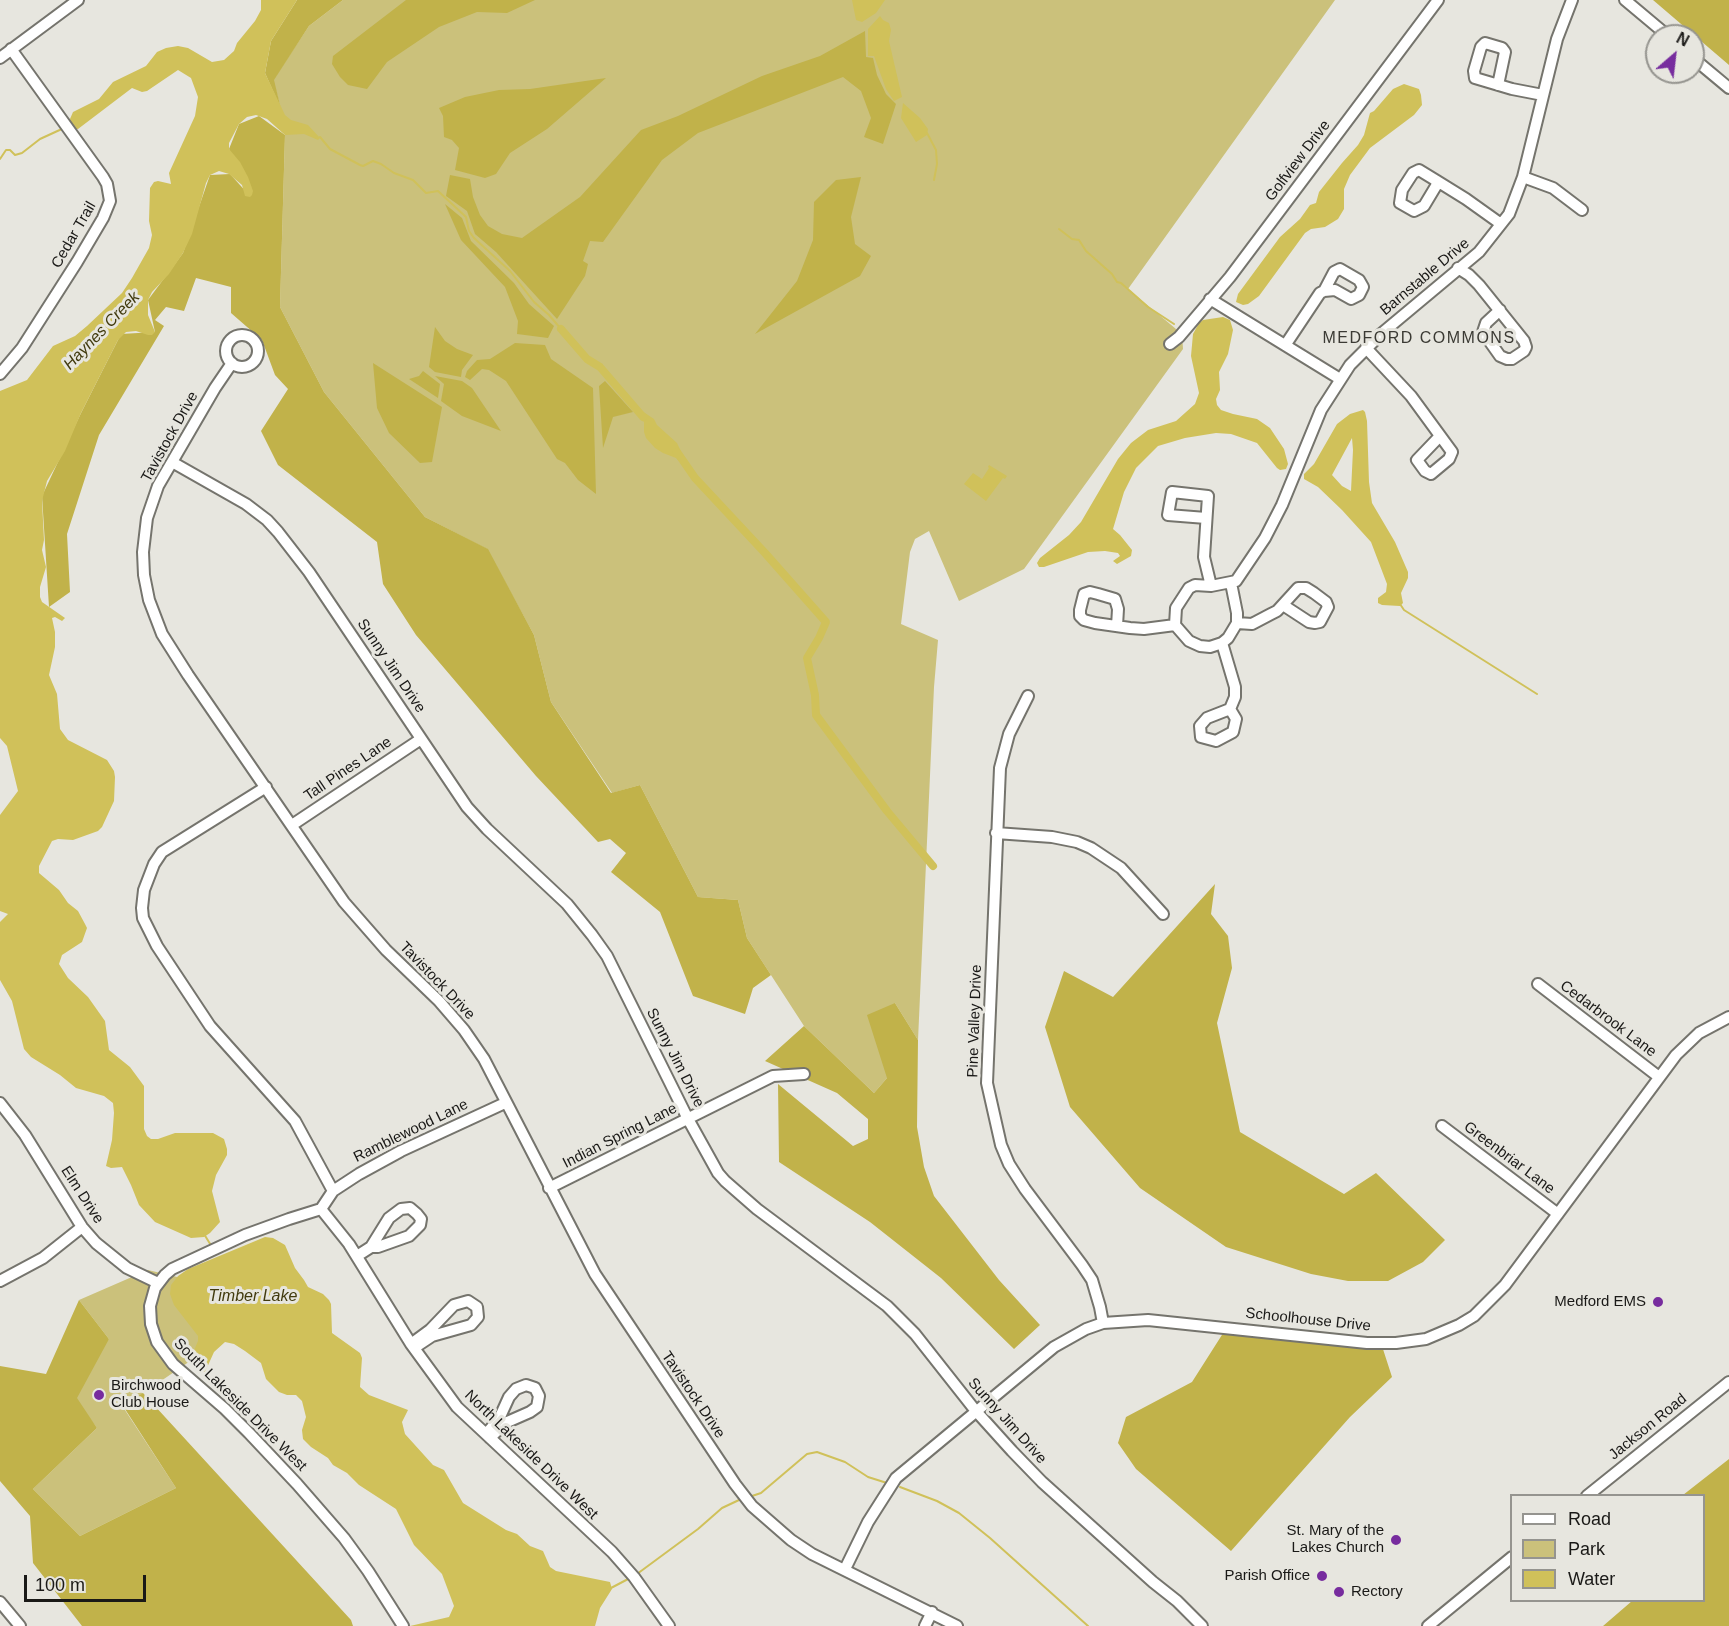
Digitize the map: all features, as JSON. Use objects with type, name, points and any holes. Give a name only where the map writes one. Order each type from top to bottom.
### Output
[{"type":"street","points":[[0,58],[78,0]]},
{"type":"street","name":"Golfview Drive","points":[[1174,340],[1230,277],[1438,0]]},
{"type":"street","name":"Barnstable Drive","points":[[1231,583],[1236,581],[1280,511],[1320,411],[1340,379],[1366,348],[1479,252],[1509,214],[1523,177],[1557,39],[1572,0]]},
{"type":"street","points":[[1625,0],[1654,24]]},
{"type":"street","name":"Cedar Trail","points":[[0,374],[22,348],[77,262],[103,218],[110,201],[108,184],[11,50]]},
{"type":"street","points":[[1705,68],[1729,88]]},
{"type":"street","points":[[1498,85],[1543,96]]},
{"type":"street","points":[[1437,181],[1424,206],[1414,212],[1400,203],[1402,190],[1413,173],[1419,170],[1437,181],[1501,224]]},
{"type":"street","points":[[1523,177],[1551,187],[1582,210]]},
{"type":"street","points":[[1458,268],[1469,274],[1500,310],[1524,340],[1526,347],[1524,351],[1512,359],[1500,356],[1483,332],[1486,323],[1500,310]]},
{"type":"street","points":[[1286,344],[1317,296],[1324,291]]},
{"type":"street","points":[[1210,299],[1340,379]]},
{"type":"street","points":[[1366,348],[1411,396],[1440,436]]},
{"type":"street","name":"Tavistock Drive","points":[[232,363],[158,486],[145,530],[143,563],[149,600],[168,645],[358,921],[439,1001],[464,1030],[484,1059],[598,1280],[735,1484],[761,1515],[790,1540],[812,1554],[957,1626]]},
{"type":"street","name":"Sunny Jim Drive","points":[[172,462],[246,504],[278,532],[309,572],[467,807],[487,829],[567,904],[600,946],[625,989],[688,1119],[718,1173],[725,1181],[757,1209],[887,1306],[915,1334],[975,1410],[1042,1482],[1177,1601],[1202,1626]]},
{"type":"street","points":[[1206,518],[1204,557],[1211,586]]},
{"type":"street","points":[[1231,583],[1237,623],[1228,638],[1210,647],[1200,646],[1190,641],[1175,626],[1176,608],[1189,588],[1195,585],[1211,586],[1231,583]]},
{"type":"street","points":[[1237,623],[1254,623],[1277,611],[1283,605]]},
{"type":"street","points":[[1117,626],[1144,629],[1175,626]]},
{"type":"street","points":[[1222,643],[1235,687],[1235,697],[1230,710]]},
{"type":"street","name":"Pine Valley Drive","points":[[1028,696],[1003,750],[1000,768],[987,1072],[991,1103],[1001,1145],[1009,1164],[1092,1280],[1103,1323]]},
{"type":"street","name":"Tall Pines Lane","points":[[292,825],[421,738]]},
{"type":"street","points":[[158,1283],[172,1269],[197,1256],[289,1219],[321,1209],[333,1191],[302,1131],[289,1113],[231,1052],[199,1009],[152,937],[143,918],[142,905],[146,882],[162,852],[266,788]]},
{"type":"street","points":[[996,833],[1052,837],[1091,848],[1120,868],[1163,914]]},
{"type":"street","name":"Cedarbrook Lane","points":[[1538,984],[1659,1077]]},
{"type":"street","name":"Schoolhouse Drive","points":[[844,1569],[868,1522],[896,1478],[975,1410],[1075,1333],[1103,1323],[1123,1320],[1162,1321],[1367,1343],[1396,1343],[1426,1339],[1474,1316],[1505,1285],[1659,1077],[1688,1042],[1714,1024],[1729,1017]]},
{"type":"street","name":"Indian Spring Lane","points":[[549,1188],[773,1076],[804,1074]]},
{"type":"street","name":"Elm Drive","points":[[0,1103],[38,1154],[82,1227],[96,1243],[127,1268],[158,1283]]},
{"type":"street","name":"Ramblewood Lane","points":[[333,1191],[401,1151],[505,1103]]},
{"type":"street","name":"Greenbriar Lane","points":[[1442,1126],[1558,1214]]},
{"type":"street","points":[[357,1256],[371,1247],[389,1218],[400,1209],[410,1208],[421,1219],[416,1232],[402,1239],[371,1247]]},
{"type":"street","name":"North Lakeside Drive West","points":[[321,1209],[357,1256],[413,1346],[457,1407],[612,1552],[634,1577],[669,1626]]},
{"type":"street","points":[[0,1281],[43,1258],[82,1227]]},
{"type":"street","name":"South Lakeside Drive West","points":[[158,1283],[150,1306],[151,1324],[157,1342],[167,1357],[225,1409],[297,1484],[362,1563],[403,1626]]},
{"type":"street","points":[[468,1301],[477,1307],[478,1317],[471,1325],[432,1336],[413,1346],[454,1305],[468,1301]]},
{"type":"street","name":"Jackson Road","points":[[1589,1494],[1729,1382]]},
{"type":"street","points":[[526,1385],[535,1388],[539,1396],[537,1407],[505,1423],[488,1436],[516,1389],[526,1385]]},
{"type":"street","points":[[1428,1626],[1510,1559]]},
{"type":"street","points":[[0,1602],[20,1626]]},
{"type":"street","points":[[925,1626],[932,1612]]},
{"type":"green space","points":[[343,0],[1335,0],[1128,289],[1182,334],[1183,349],[1024,569],[959,601],[929,531],[915,539],[910,552],[901,624],[938,640],[918,1040],[895,1003],[887,1078],[874,1093],[804,1026],[747,938],[738,900],[698,897],[640,785],[612,793],[551,702],[534,635],[487,549],[425,517],[324,392],[280,307],[285,135],[273,80],[309,26]]},
{"type":"green space","points":[[148,1270],[198,1282],[234,1331],[123,1407],[176,1488],[80,1536],[33,1489],[97,1428],[56,1374],[109,1339],[79,1300]]},
{"type":"shaded area","points":[[297,0],[343,0],[309,26],[274,80],[281,109],[265,73],[271,41]]},
{"type":"shaded area","points":[[406,0],[535,0],[507,13],[477,12],[439,27],[387,62],[367,89],[348,85],[332,64],[333,56]]},
{"type":"shaded area","points":[[1653,0],[1729,0],[1729,65],[1705,44],[1705,24],[1681,24]]},
{"type":"shaded area","points":[[865,31],[866,57],[873,58],[877,75],[886,94],[896,104],[883,144],[864,137],[871,118],[861,91],[843,77],[698,133],[662,160],[603,242],[590,241],[583,261],[588,264],[585,276],[557,319],[496,252],[475,234],[467,211],[446,196],[450,175],[470,179],[473,197],[480,215],[488,226],[502,234],[522,238],[580,197],[641,130],[678,116],[762,76],[820,56]]},
{"type":"shaded area","points":[[606,78],[547,129],[510,153],[496,174],[485,178],[455,170],[459,148],[452,140],[444,137],[443,116],[439,108],[465,97],[499,90],[530,89]]},
{"type":"shaded area","points":[[259,116],[285,135],[280,307],[324,392],[425,517],[488,549],[534,635],[551,702],[611,793],[640,785],[698,897],[738,900],[747,938],[771,975],[753,988],[745,1014],[693,996],[660,912],[611,872],[626,853],[610,839],[598,842],[536,776],[416,635],[383,584],[377,542],[278,465],[261,431],[288,389],[275,375],[262,340],[231,313],[231,287],[196,278],[184,311],[166,307],[155,320],[164,326],[99,435],[67,534],[70,592],[49,607],[42,496],[121,334],[155,332],[148,300],[183,253],[210,175],[230,174],[249,195],[229,149],[239,124]]},
{"type":"shaded area","points":[[861,177],[851,217],[855,244],[871,256],[860,276],[755,334],[797,281],[813,240],[814,202],[836,180]]},
{"type":"shaded area","points":[[445,204],[462,218],[471,241],[514,283],[529,304],[554,326],[548,338],[517,334],[518,321],[505,287],[461,240]]},
{"type":"shaded area","points":[[435,327],[445,341],[473,355],[462,370],[461,377],[435,372],[429,367]]},
{"type":"shaded area","points":[[515,343],[545,345],[551,359],[593,388],[596,494],[578,480],[565,463],[557,459],[506,381],[489,370],[482,369],[470,380],[465,377],[467,371],[477,360],[490,359]]},
{"type":"shaded area","points":[[373,363],[442,407],[432,462],[420,463],[389,433],[377,408]]},
{"type":"shaded area","points":[[423,371],[440,384],[438,398],[409,379],[419,376]]},
{"type":"shaded area","points":[[435,376],[462,381],[472,388],[501,431],[462,416],[441,401],[444,384]]},
{"type":"shaded area","points":[[605,381],[633,412],[613,417],[603,448],[599,386]]},
{"type":"shaded area","points":[[1215,884],[1211,914],[1228,936],[1232,968],[1217,1023],[1240,1132],[1344,1194],[1376,1173],[1445,1240],[1423,1262],[1388,1281],[1348,1281],[1311,1274],[1226,1247],[1140,1188],[1070,1107],[1045,1027],[1064,971],[1113,997]]},
{"type":"shaded area","points":[[895,1003],[918,1040],[917,1127],[924,1167],[934,1196],[999,1280],[1040,1325],[1014,1349],[941,1278],[870,1222],[779,1162],[778,1084],[853,1146],[868,1139],[868,1119],[837,1093],[765,1061],[804,1026],[874,1093],[887,1078],[867,1015]]},
{"type":"shaded area","points":[[79,1300],[109,1339],[77,1398],[97,1428],[33,1489],[80,1536],[176,1488],[123,1406],[143,1393],[351,1620],[353,1626],[82,1626],[33,1563],[30,1516],[0,1481],[0,1366],[46,1374]]},
{"type":"shaded area","points":[[1227,1327],[1381,1343],[1392,1377],[1350,1417],[1231,1551],[1136,1469],[1118,1443],[1126,1417],[1192,1382]]},
{"type":"shaded area","points":[[1729,1459],[1729,1626],[1603,1626],[1631,1602],[1705,1602],[1705,1494],[1684,1494]]},
{"type":"water","name":"Haynes Creek","points":[[261,0],[297,0],[271,41],[265,73],[285,115],[291,120],[308,125],[320,138],[318,140],[304,134],[285,135],[267,119],[256,115],[247,117],[239,124],[229,143],[229,149],[240,162],[248,177],[253,191],[252,195],[245,196],[242,185],[229,174],[219,171],[210,175],[192,234],[183,253],[148,300],[148,315],[155,332],[148,335],[136,331],[126,332],[118,340],[81,413],[65,451],[47,481],[42,501],[44,540],[42,550],[46,567],[40,587],[40,597],[42,602],[65,618],[62,621],[55,617],[52,618],[55,647],[49,675],[57,694],[60,729],[68,740],[107,760],[115,777],[114,801],[102,827],[98,831],[73,840],[52,841],[39,866],[39,873],[78,911],[87,928],[82,942],[62,955],[59,964],[68,978],[88,997],[105,1021],[109,1050],[130,1067],[144,1086],[144,1129],[147,1136],[151,1139],[158,1139],[175,1133],[213,1133],[224,1139],[227,1155],[216,1175],[212,1191],[220,1222],[204,1237],[191,1238],[155,1222],[139,1205],[122,1167],[106,1166],[112,1140],[113,1103],[104,1096],[76,1088],[31,1057],[24,1049],[12,1001],[0,980],[0,922],[8,914],[0,911],[0,815],[18,791],[7,746],[0,738],[0,391],[27,380],[53,346],[75,336],[122,293],[149,248],[152,235],[149,221],[150,188],[154,182],[158,181],[171,184],[169,173],[195,116],[198,97],[191,78],[178,70],[147,91],[142,92],[132,88],[78,129],[71,125],[70,119],[73,112],[99,99],[113,82],[146,66],[157,52],[166,48],[178,46],[188,48],[212,62],[224,60],[234,51],[237,43],[255,21],[261,10]]},
{"type":"water","points":[[852,0],[885,0],[876,13],[862,22],[856,20]]},
{"type":"water","points":[[880,16],[889,23],[891,30],[889,41],[902,97],[894,101],[886,89],[874,56],[868,56],[868,29]]},
{"type":"water","points":[[1404,84],[1419,89],[1422,105],[1414,115],[1370,148],[1350,175],[1344,189],[1344,209],[1338,219],[1325,227],[1311,229],[1305,233],[1259,296],[1248,304],[1243,305],[1236,302],[1238,294],[1280,237],[1300,219],[1310,205],[1316,203],[1319,192],[1358,145],[1364,135],[1370,113],[1393,89]]},
{"type":"water","points":[[903,103],[920,118],[928,129],[927,135],[916,142],[901,118]]},
{"type":"water","points":[[1223,317],[1230,320],[1233,330],[1228,354],[1219,372],[1220,390],[1216,399],[1217,405],[1221,410],[1257,419],[1270,428],[1284,449],[1288,464],[1286,469],[1277,468],[1257,443],[1231,434],[1216,433],[1185,438],[1158,446],[1136,468],[1124,492],[1113,529],[1132,550],[1131,556],[1117,564],[1113,561],[1120,556],[1118,553],[1088,552],[1039,567],[1037,563],[1040,558],[1069,535],[1081,522],[1118,459],[1131,443],[1148,430],[1176,421],[1195,404],[1199,393],[1191,356],[1193,334],[1203,320]]},
{"type":"water","points":[[639,409],[654,419],[657,425],[677,443],[685,460],[681,463],[676,458],[655,448],[646,438],[644,422],[635,413]]},
{"type":"water","points":[[1363,410],[1365,412],[1372,503],[1395,542],[1408,572],[1408,578],[1401,593],[1403,603],[1400,606],[1378,603],[1378,598],[1386,592],[1387,584],[1371,542],[1318,487],[1304,479],[1304,474],[1314,464],[1337,424],[1350,414]],"holes":[[[1352,438],[1351,491],[1342,486],[1332,475]]]},
{"type":"water","points":[[989,465],[1007,476],[986,501],[964,484],[973,473],[982,479]]},
{"type":"water","name":"Timber Lake","points":[[265,1237],[273,1238],[285,1245],[295,1268],[308,1287],[323,1294],[329,1300],[332,1333],[360,1353],[362,1358],[360,1387],[369,1395],[408,1410],[402,1422],[405,1434],[433,1465],[444,1470],[463,1503],[506,1530],[517,1534],[530,1546],[543,1551],[550,1567],[556,1571],[610,1582],[612,1589],[600,1608],[595,1626],[410,1626],[449,1617],[454,1606],[442,1574],[414,1545],[396,1509],[359,1485],[303,1439],[302,1430],[306,1417],[302,1401],[296,1395],[279,1392],[266,1379],[261,1363],[245,1351],[234,1344],[225,1342],[214,1352],[205,1372],[200,1372],[194,1367],[192,1355],[198,1336],[174,1305],[170,1294],[171,1285],[188,1269]]},
{"type":"waterway","points":[[0,159],[6,150],[10,150],[15,155],[22,153],[40,139],[64,128]]},
{"type":"waterway","points":[[927,133],[936,150],[937,164],[934,180]]},
{"type":"waterway","points":[[320,137],[330,149],[360,165],[363,166],[373,161],[394,173],[413,180],[426,193],[438,191],[466,217],[469,231],[474,238],[510,271],[534,302],[561,329]]},
{"type":"waterway","points":[[1059,229],[1072,239],[1079,240],[1086,251],[1112,274],[1117,282],[1174,324]]},
{"type":"waterway","points":[[561,329],[587,359],[600,367],[643,417]]},
{"type":"waterway","points":[[677,452],[695,478],[826,622],[807,658],[815,695],[816,715],[887,811],[933,866]]},
{"type":"waterway","points":[[1400,604],[1404,610],[1537,694]]},
{"type":"waterway","points":[[204,1234],[212,1247]]},
{"type":"waterway","points":[[752,1496],[761,1493],[807,1454],[817,1452],[845,1462],[868,1477],[887,1483]]},
{"type":"waterway","points":[[900,1487],[937,1501],[959,1513],[1088,1626]]},
{"type":"waterway","points":[[637,1574],[698,1529],[722,1508],[739,1500]]},
{"type":"waterway","points":[[611,1588],[630,1578]]},
{"type":"place","name":"Medford EMS","points":[[1658,1302]]},
{"type":"place","name":"Birchwood Club House","points":[[99,1395]]},
{"type":"place","name":"St. Mary of the Lakes Church","points":[[1396,1540]]},
{"type":"place","name":"Parish Office","points":[[1322,1576]]},
{"type":"place","name":"Rectory","points":[[1339,1592]]},
{"type":"district","name":"MEDFORD COMMONS","points":[[1419,339]]}]
